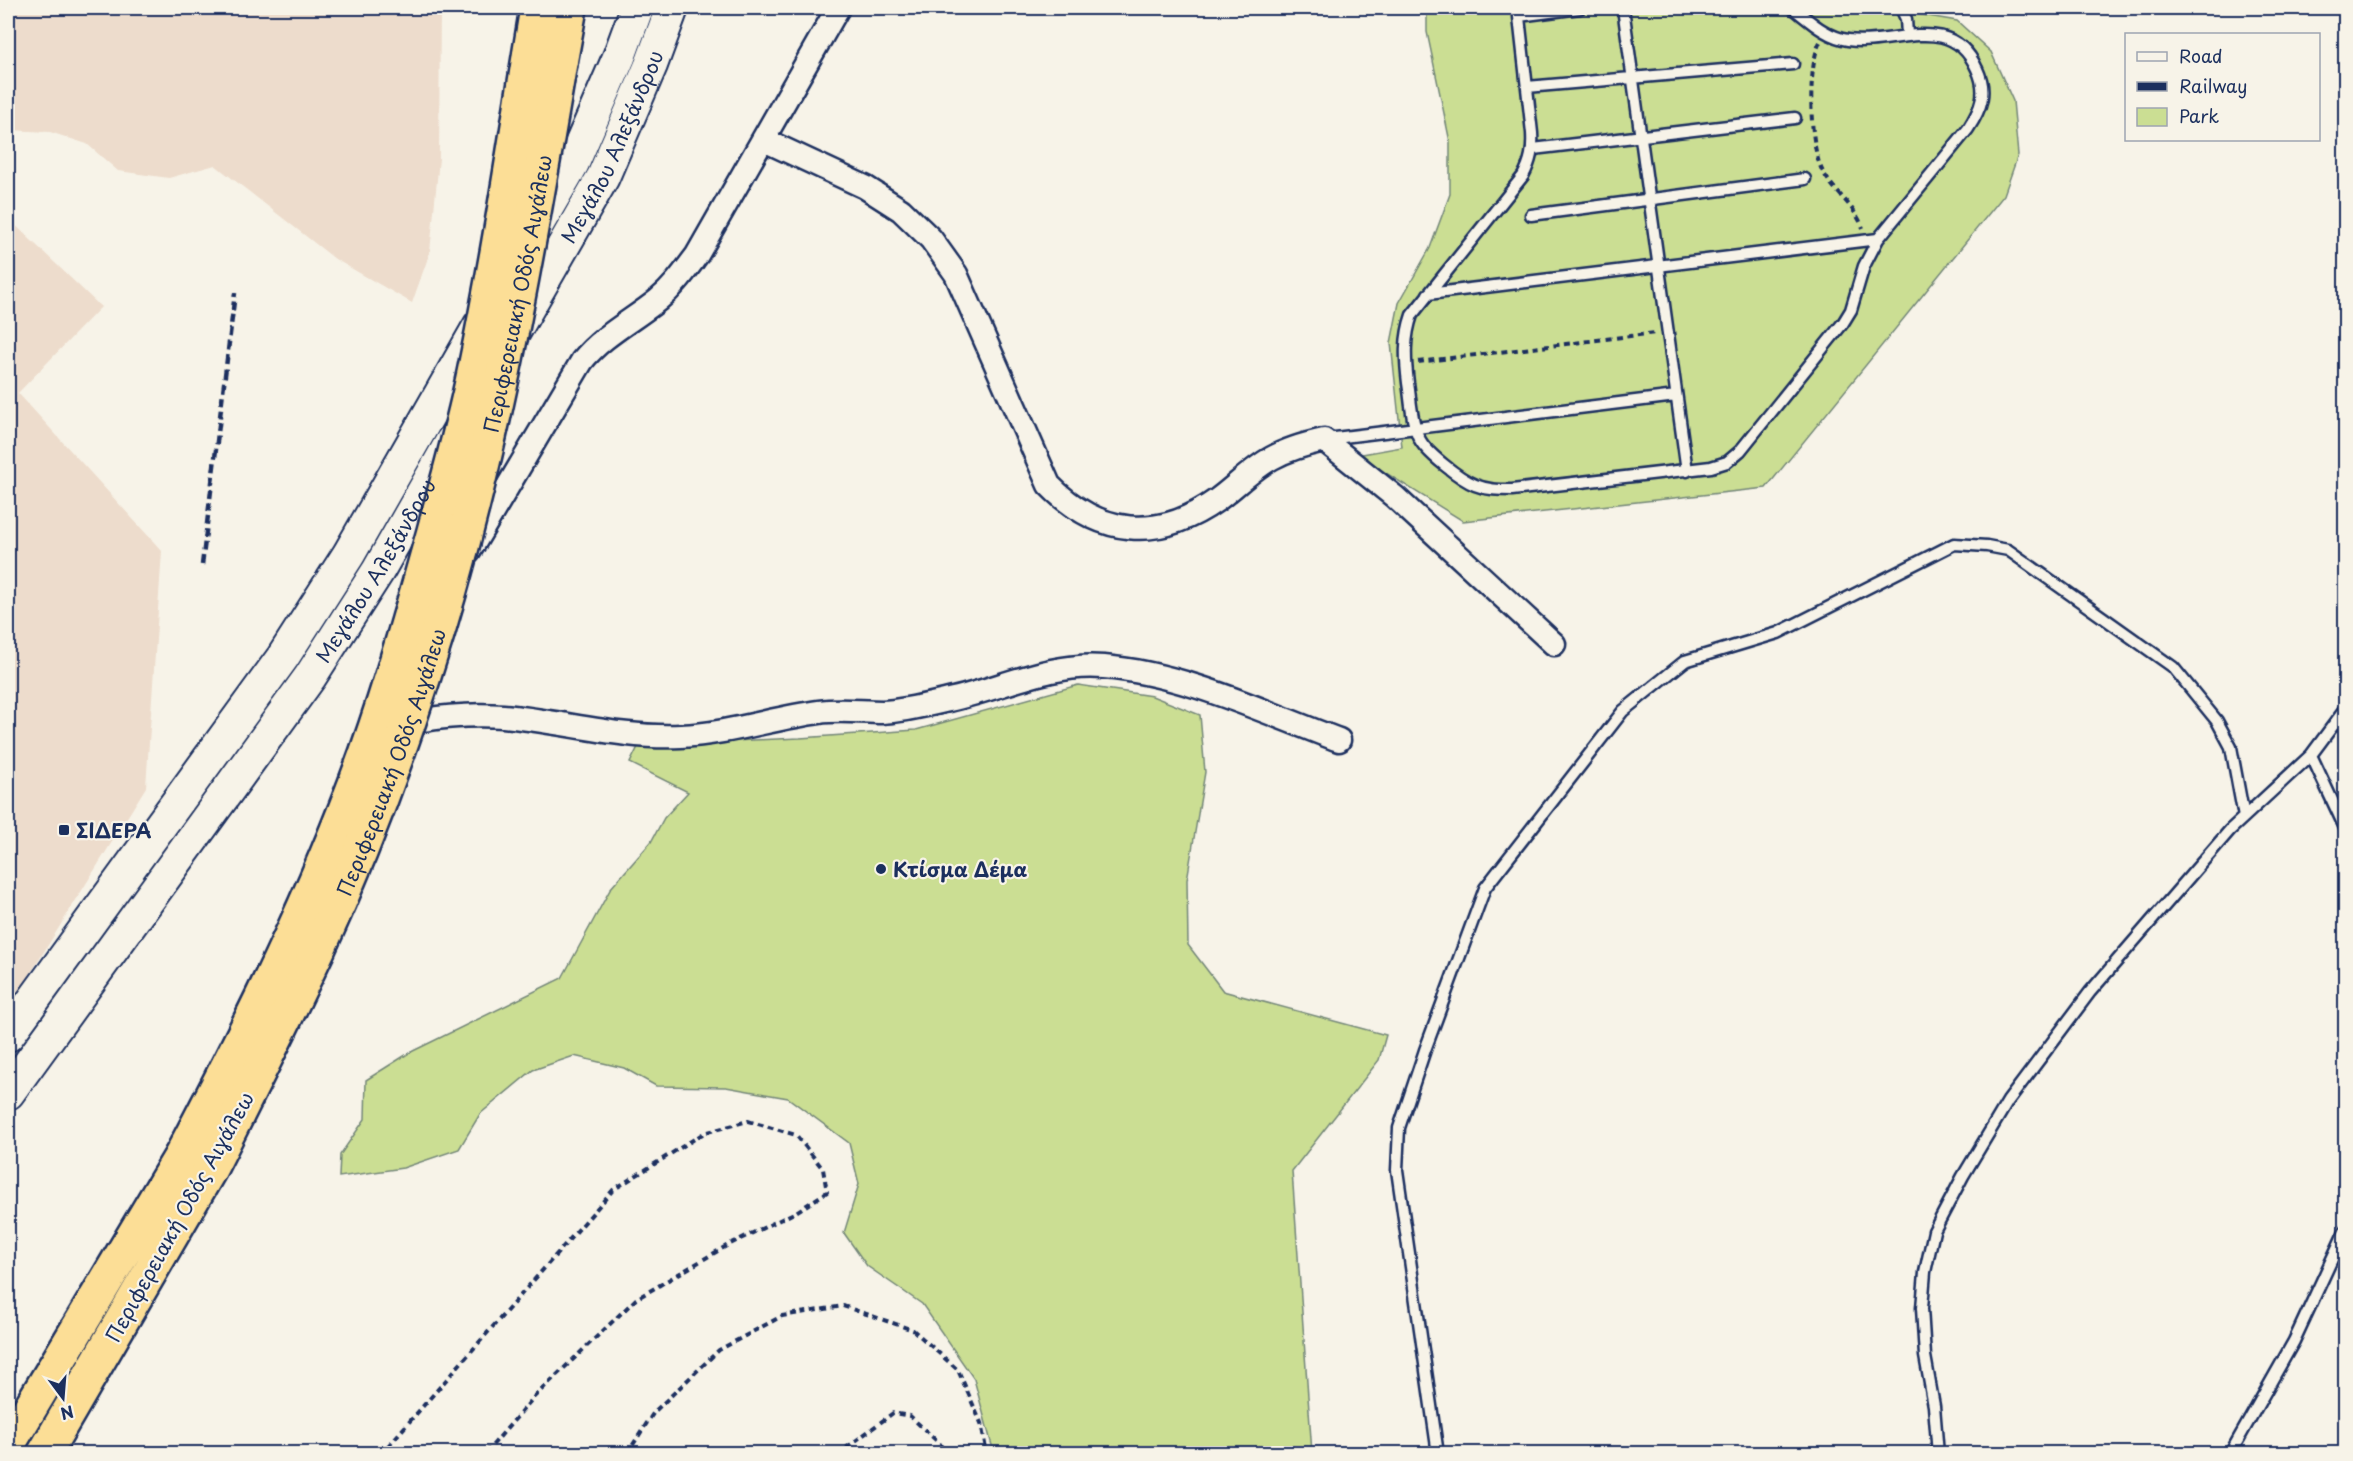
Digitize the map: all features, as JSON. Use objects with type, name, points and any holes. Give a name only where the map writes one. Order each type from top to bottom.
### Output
[{"type":"highway","name":"Περιφερειακή Οδός Αιγάλεω","points":[[44,1454],[209,1171],[319,948],[362,846],[424,676],[479,482],[503,381],[544,60],[537,8]]},
{"type":"highway","name":"Περιφερειακή Οδός Αιγάλεω","points":[[8,1445],[181,1156],[249,1026],[292,936],[362,765],[394,669],[430,544],[473,376],[544,60],[570,8]]},
{"type":"main road","name":"Μεγάλου Αλεξάνδρου","points":[[8,1035],[282,657],[349,554],[573,163],[619,57],[637,8]]},
{"type":"main road","name":"Μεγάλου Αλεξάνδρου","points":[[8,1093],[310,677],[378,571],[603,177],[651,65],[672,8]]},
{"type":"street","points":[[838,8],[697,255],[677,282],[660,298],[612,331],[582,361],[362,730],[460,714],[504,716],[643,735],[680,736],[764,724],[819,712],[885,712],[953,699],[1058,669],[1101,666],[1146,672],[1185,682],[1339,740]]},
{"type":"street","points":[[764,140],[865,187],[901,210],[931,239],[956,274],[1049,485],[1065,501],[1089,517],[1122,528],[1148,529],[1170,524],[1216,501],[1270,459],[1293,448],[1324,440],[1395,497],[1554,644]]},
{"type":"lane","points":[[1580,8],[1518,12],[1533,149],[1530,162],[1523,176],[1412,315],[1407,330],[1406,364],[1415,428],[1420,441],[1430,452],[1474,484],[1492,489],[1512,490],[1687,471],[1727,462],[1740,451],[1843,323],[1851,309],[1864,266],[1878,238],[1968,129],[1983,100],[1982,85],[1971,57],[1960,45],[1945,37],[1927,34],[1850,41],[1828,34],[1793,8]]},
{"type":"lane","points":[[1623,8],[1687,471]]},
{"type":"lane","points":[[1901,8],[1907,35]]},
{"type":"lane","points":[[1527,87],[1793,64]]},
{"type":"lane","points":[[1533,149],[1795,118]]},
{"type":"lane","points":[[1531,215],[1805,179]]},
{"type":"lane","points":[[1428,294],[1878,238]]},
{"type":"lane","points":[[1324,440],[1676,396]]},
{"type":"lane","points":[[1438,1454],[1396,1170],[1399,1128],[1425,1050],[1485,888],[1623,711],[1685,661],[1778,633],[1954,544],[2008,550],[2174,667],[2217,721],[2231,747],[2244,817]]},
{"type":"lane","points":[[1938,1454],[1934,1406],[1925,1356],[1922,1308],[1925,1272],[1934,1231],[2008,1101],[2091,992],[2244,817],[2311,755],[2346,708]]},
{"type":"lane","points":[[2311,755],[2346,830]]},
{"type":"lane","points":[[2230,1454],[2294,1341],[2346,1229]]},
{"type":"path","points":[[1828,34],[1820,41],[1812,62],[1812,116],[1816,152],[1825,176],[1858,213],[1866,240]]},
{"type":"path","points":[[1406,364],[1666,332]]},
{"type":"path","points":[[381,1454],[613,1190],[704,1133],[748,1121],[796,1135],[823,1169],[827,1192],[796,1212],[728,1245],[636,1299],[534,1397],[485,1454]]},
{"type":"path","points":[[627,1454],[654,1412],[720,1350],[782,1316],[843,1306],[913,1330],[958,1370],[981,1424],[987,1454]]},
{"type":"path","points":[[838,1454],[893,1413],[910,1416],[940,1444],[945,1454]]},
{"type":"shaded area","points":[[8,8],[440,8],[439,159],[430,252],[412,303],[335,259],[215,165],[169,178],[118,171],[87,144],[50,132],[8,130]]},
{"type":"shaded area","points":[[8,218],[101,307],[18,393],[162,551],[146,787],[8,1007]]},
{"type":"green space","points":[[1427,8],[1913,8],[1917,14],[1957,21],[1991,52],[2013,101],[2018,155],[2004,195],[1766,488],[1463,521],[1357,455],[1402,447],[1391,343],[1399,303],[1430,248],[1450,194],[1450,142],[1427,32]]},
{"type":"green space","points":[[1078,685],[1152,696],[1200,715],[1205,772],[1187,880],[1188,945],[1223,991],[1386,1035],[1379,1060],[1292,1171],[1312,1453],[994,1453],[974,1379],[922,1304],[867,1266],[844,1233],[859,1184],[849,1143],[788,1098],[726,1087],[656,1086],[624,1068],[574,1056],[533,1070],[480,1114],[459,1149],[403,1168],[339,1177],[340,1155],[365,1119],[366,1080],[409,1053],[562,978],[611,888],[651,842],[664,818],[688,792],[630,763],[639,745],[916,730]]},
{"type":"railway","points":[[202,565],[235,293]]},
{"type":"place","name":"ΣΙΔΕΡΑ","points":[[64,830]]},
{"type":"place","name":"Κτίσμα Δέμα","points":[[881,869]]}]
